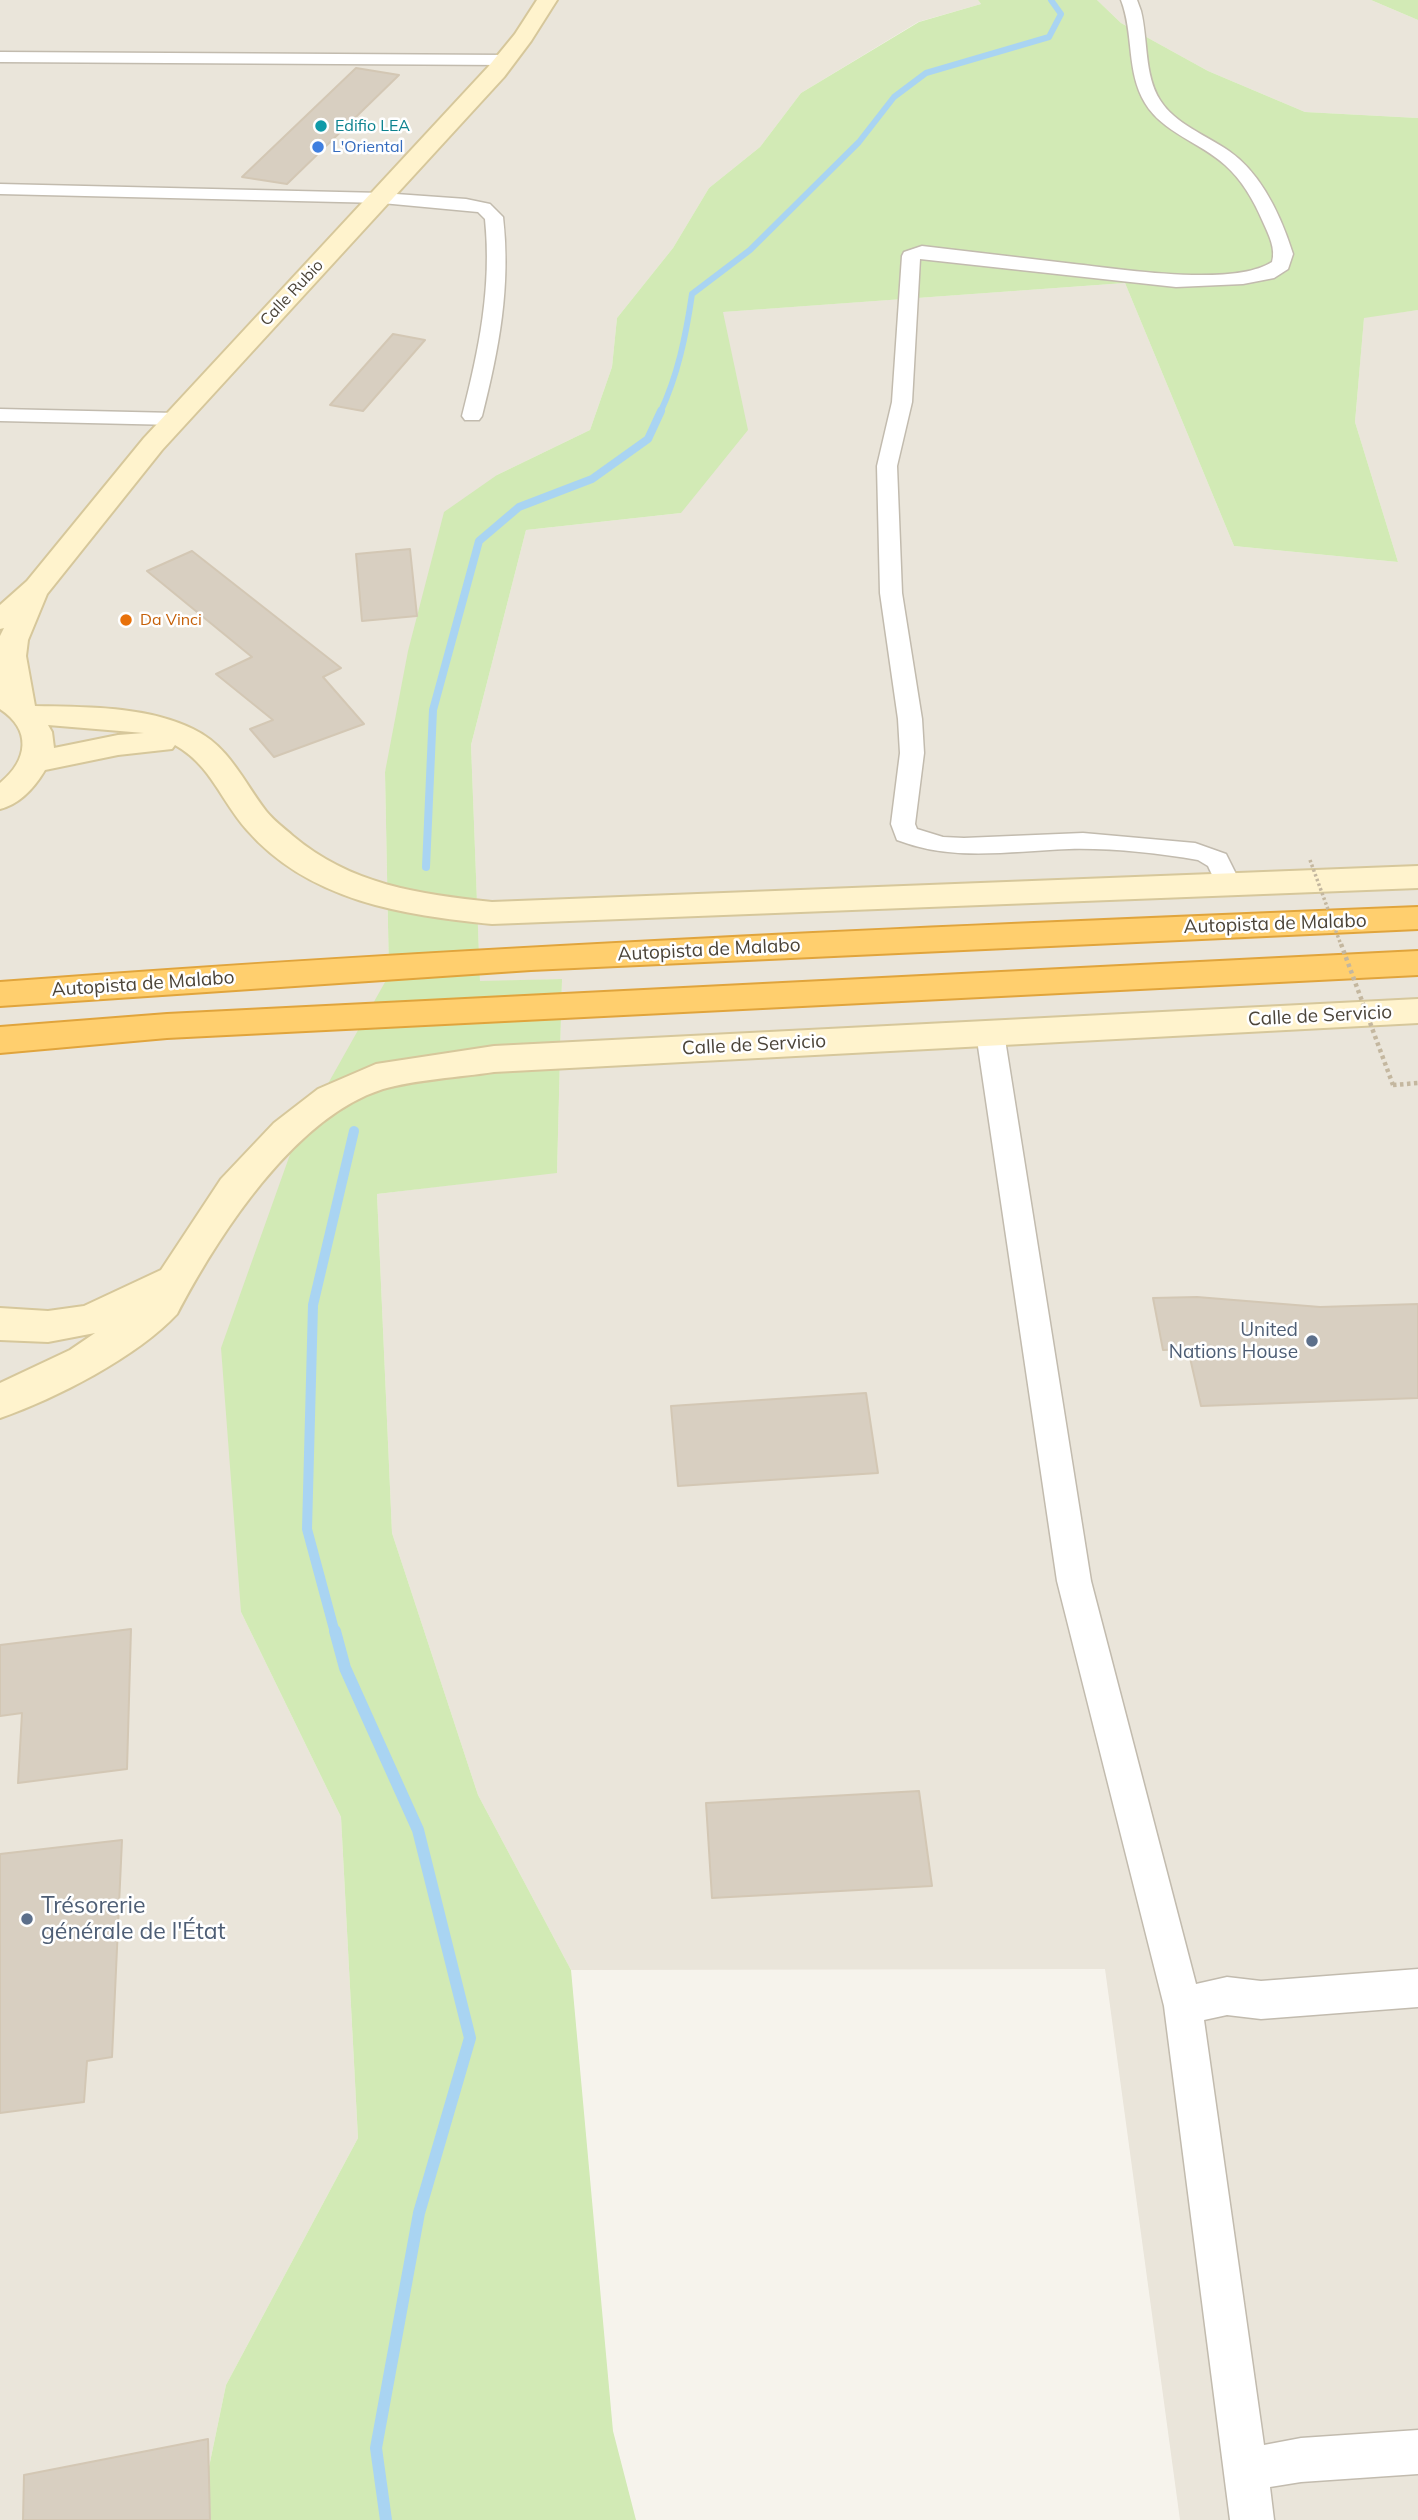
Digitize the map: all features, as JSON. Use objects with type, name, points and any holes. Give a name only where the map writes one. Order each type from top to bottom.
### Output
[{"type":"highway","name":"Autopista de Malabo","points":[[0,995],[188,979],[870,940],[1418,918]]},
{"type":"highway","points":[[0,1040],[167,1026],[1418,963]]},
{"type":"street","name":"Calle Rubio","points":[[0,620],[37,587],[176,419],[506,60],[547,0]]},
{"type":"street","points":[[1129,0],[1137,15],[1137,35],[1148,95],[1164,114],[1193,138],[1231,161],[1241,172],[1259,196],[1284,254],[1281,265],[1267,274],[1243,278],[1176,281],[922,252],[911,256],[902,402],[887,466],[891,593],[911,742],[903,824],[906,834],[917,840],[944,845],[1071,841],[1133,843],[1205,854],[1218,861],[1228,884]]},
{"type":"street","points":[[0,57],[506,60]]},
{"type":"street","points":[[0,189],[382,198],[466,204],[484,208],[494,217],[499,248],[499,282],[492,335],[472,415]]},
{"type":"street","points":[[0,415],[176,419]]},
{"type":"street","name":"Calle Rubio","points":[[35,762],[39,745],[37,729],[16,705],[10,656],[20,622],[37,587]]},
{"type":"street","points":[[16,705],[66,716],[151,726],[179,734],[213,755],[229,774],[254,818],[285,848],[316,872],[369,894],[427,906],[492,913],[1418,877]]},
{"type":"street","points":[[1,799],[22,780],[35,762],[147,742],[195,743]]},
{"type":"street","name":"Calle de Servicio","points":[[0,1401],[85,1360],[134,1331],[163,1303],[234,1189],[288,1133],[331,1098],[376,1077],[494,1059],[1418,1011]]},
{"type":"street","points":[[990,1033],[1074,1581],[1183,2006],[1252,2520]]},
{"type":"street","name":"Calle de Servicio","points":[[0,1324],[27,1327],[73,1326],[117,1310],[178,1275]]},
{"type":"street","points":[[1183,2006],[1227,1996],[1261,2000],[1418,1988]]},
{"type":"street","points":[[1246,2470],[1301,2460],[1418,2452]]},
{"type":"path","points":[[1310,860],[1393,1084],[1418,1083]]},
{"type":"shaded area","points":[[0,0],[978,0],[981,4],[918,22],[801,93],[760,147],[709,188],[673,248],[617,318],[612,367],[590,430],[497,475],[385,772],[389,975],[241,1612],[341,1817],[358,2138],[226,2385],[198,2520],[0,2520]]},
{"type":"shaded area","points":[[1097,0],[1371,0],[1418,20],[1418,118],[1305,112],[1208,71],[1121,23]]},
{"type":"shaded area","points":[[1125,283],[1234,546],[1398,562],[1355,422],[1364,317],[1418,310],[1418,2520],[1180,2520],[1105,1969],[571,1970],[478,1795],[392,1533],[377,1194],[557,1172],[562,979],[480,982],[471,745],[526,530],[681,513],[722,312]]},
{"type":"green space","points":[[978,0],[1097,0],[1121,23],[1208,71],[1305,112],[1418,118],[1418,310],[1364,318],[1355,422],[1398,562],[1234,546],[1125,283],[723,312],[748,430],[681,513],[526,530],[471,745],[480,981],[562,979],[557,1173],[377,1194],[392,1533],[478,1795],[571,1970],[613,2431],[636,2520],[198,2520],[226,2385],[358,2138],[341,1817],[241,1612],[221,1348],[293,1146],[389,975],[385,772],[408,651],[444,512],[497,475],[590,430],[612,367],[617,318],[673,248],[709,188],[760,147],[801,93],[919,22],[981,4]]},
{"type":"green space","points":[[1371,0],[1418,0],[1418,20]]},
{"type":"building","name":"Edifio LEA","points":[[356,68],[399,75],[287,184],[242,177]]},
{"type":"building","points":[[393,334],[425,340],[363,411],[330,405]]},
{"type":"building","points":[[410,549],[417,616],[362,621],[356,554]]},
{"type":"building","points":[[192,551],[341,668],[323,677],[364,724],[274,757],[250,729],[273,720],[216,674],[252,657],[147,571]]},
{"type":"building","points":[[1197,1297],[1320,1307],[1418,1304],[1418,1398],[1201,1406],[1188,1349],[1163,1350],[1153,1298]]},
{"type":"building","points":[[866,1393],[878,1473],[678,1486],[671,1406]]},
{"type":"building","points":[[131,1629],[127,1769],[18,1783],[22,1713],[0,1716],[0,1645]]},
{"type":"building","points":[[919,1791],[932,1886],[712,1898],[706,1803]]},
{"type":"building","points":[[122,1840],[112,2057],[87,2061],[84,2102],[0,2113],[0,1854]]},
{"type":"building","points":[[208,2439],[210,2520],[23,2520],[24,2475]]},
{"type":"waterway","points":[[660,413],[680,355],[692,294],[750,250],[859,142],[894,97],[926,73],[1049,37],[1061,14],[1051,0]]},
{"type":"waterway","points":[[426,867],[433,710],[479,541],[519,507],[592,479],[648,439],[661,411]]},
{"type":"waterway","points":[[335,1633],[307,1529],[313,1305],[354,1131]]},
{"type":"waterway","points":[[335,1631],[345,1668],[418,1830],[470,2038],[419,2213],[376,2448],[386,2520]]},
{"type":"place","name":"Edifio LEA","points":[[321,126]]},
{"type":"place","name":"L'Oriental","points":[[318,147]]},
{"type":"place","name":"Da Vinci","points":[[126,620]]},
{"type":"place","name":"United Nations House","points":[[1312,1341]]},
{"type":"place","name":"Trésorerie générale de l'État","points":[[27,1919]]}]
